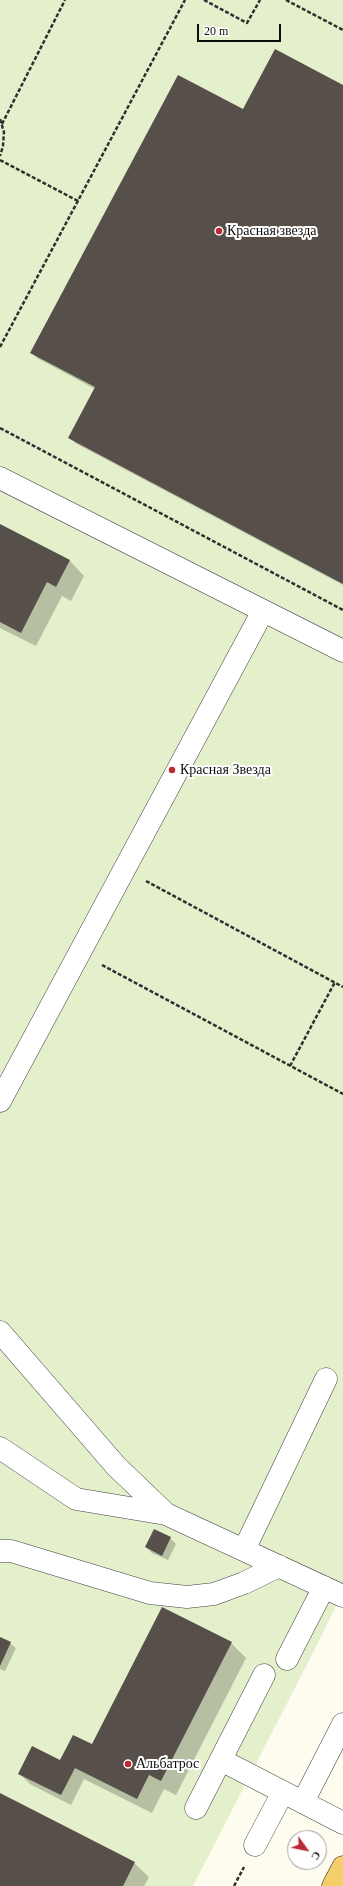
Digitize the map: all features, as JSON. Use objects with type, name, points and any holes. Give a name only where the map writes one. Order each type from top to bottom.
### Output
[{"type":"main road","points":[[334,1886],[343,1867]]},
{"type":"lane","points":[[0,478],[343,651]]},
{"type":"lane","points":[[0,1101],[263,611]]},
{"type":"lane","points":[[0,1332],[116,1466],[166,1514]]},
{"type":"lane","points":[[244,1550],[326,1379]]},
{"type":"lane","points":[[0,1448],[76,1500],[166,1514],[333,1591],[287,1659]]},
{"type":"lane","points":[[0,1551],[11,1551],[150,1593],[187,1597],[214,1594],[244,1583],[279,1566]]},
{"type":"lane","points":[[196,1808],[264,1675]]},
{"type":"lane","points":[[303,1802],[343,1724]]},
{"type":"lane","points":[[221,1760],[343,1823]]},
{"type":"lane","points":[[255,1845],[283,1792]]},
{"type":"path","points":[[2,124],[65,0]]},
{"type":"path","points":[[0,347],[185,0]]},
{"type":"path","points":[[204,0],[248,23],[260,0]]},
{"type":"path","points":[[286,0],[343,30]]},
{"type":"path","points":[[0,119],[4,132],[3,146],[0,156]]},
{"type":"path","points":[[0,160],[78,201]]},
{"type":"path","points":[[0,428],[343,610]]},
{"type":"path","points":[[124,869],[343,987]]},
{"type":"path","points":[[80,953],[343,1094]]},
{"type":"path","points":[[290,1066],[334,982]]},
{"type":"green space","name":"Красная Звезда","points":[[0,0],[343,0],[343,1591],[319,1641],[193,1886],[0,1886]]},
{"type":"building","name":"Красная звезда","points":[[275,49],[343,85],[343,584],[68,438],[95,387],[30,353],[178,75],[243,109]]},
{"type":"building","points":[[0,524],[70,560],[56,587],[47,582],[21,633],[0,622]]},
{"type":"building","points":[[154,1529],[171,1537],[162,1556],[145,1547]]},
{"type":"building","name":"Альбатрос","points":[[162,1607],[232,1642],[161,1781],[149,1775],[137,1799],[75,1768],[61,1795],[18,1774],[32,1746],[60,1760],[73,1735],[92,1744]]},
{"type":"building","points":[[0,1637],[11,1642],[0,1666]]},
{"type":"building","points":[[0,1793],[135,1862],[123,1886],[0,1886]]},
{"type":"place","name":"Красная звезда","points":[[219,231]]},
{"type":"place","name":"Красная Звезда","points":[[172,770]]},
{"type":"place","name":"Альбатрос","points":[[128,1764]]}]
